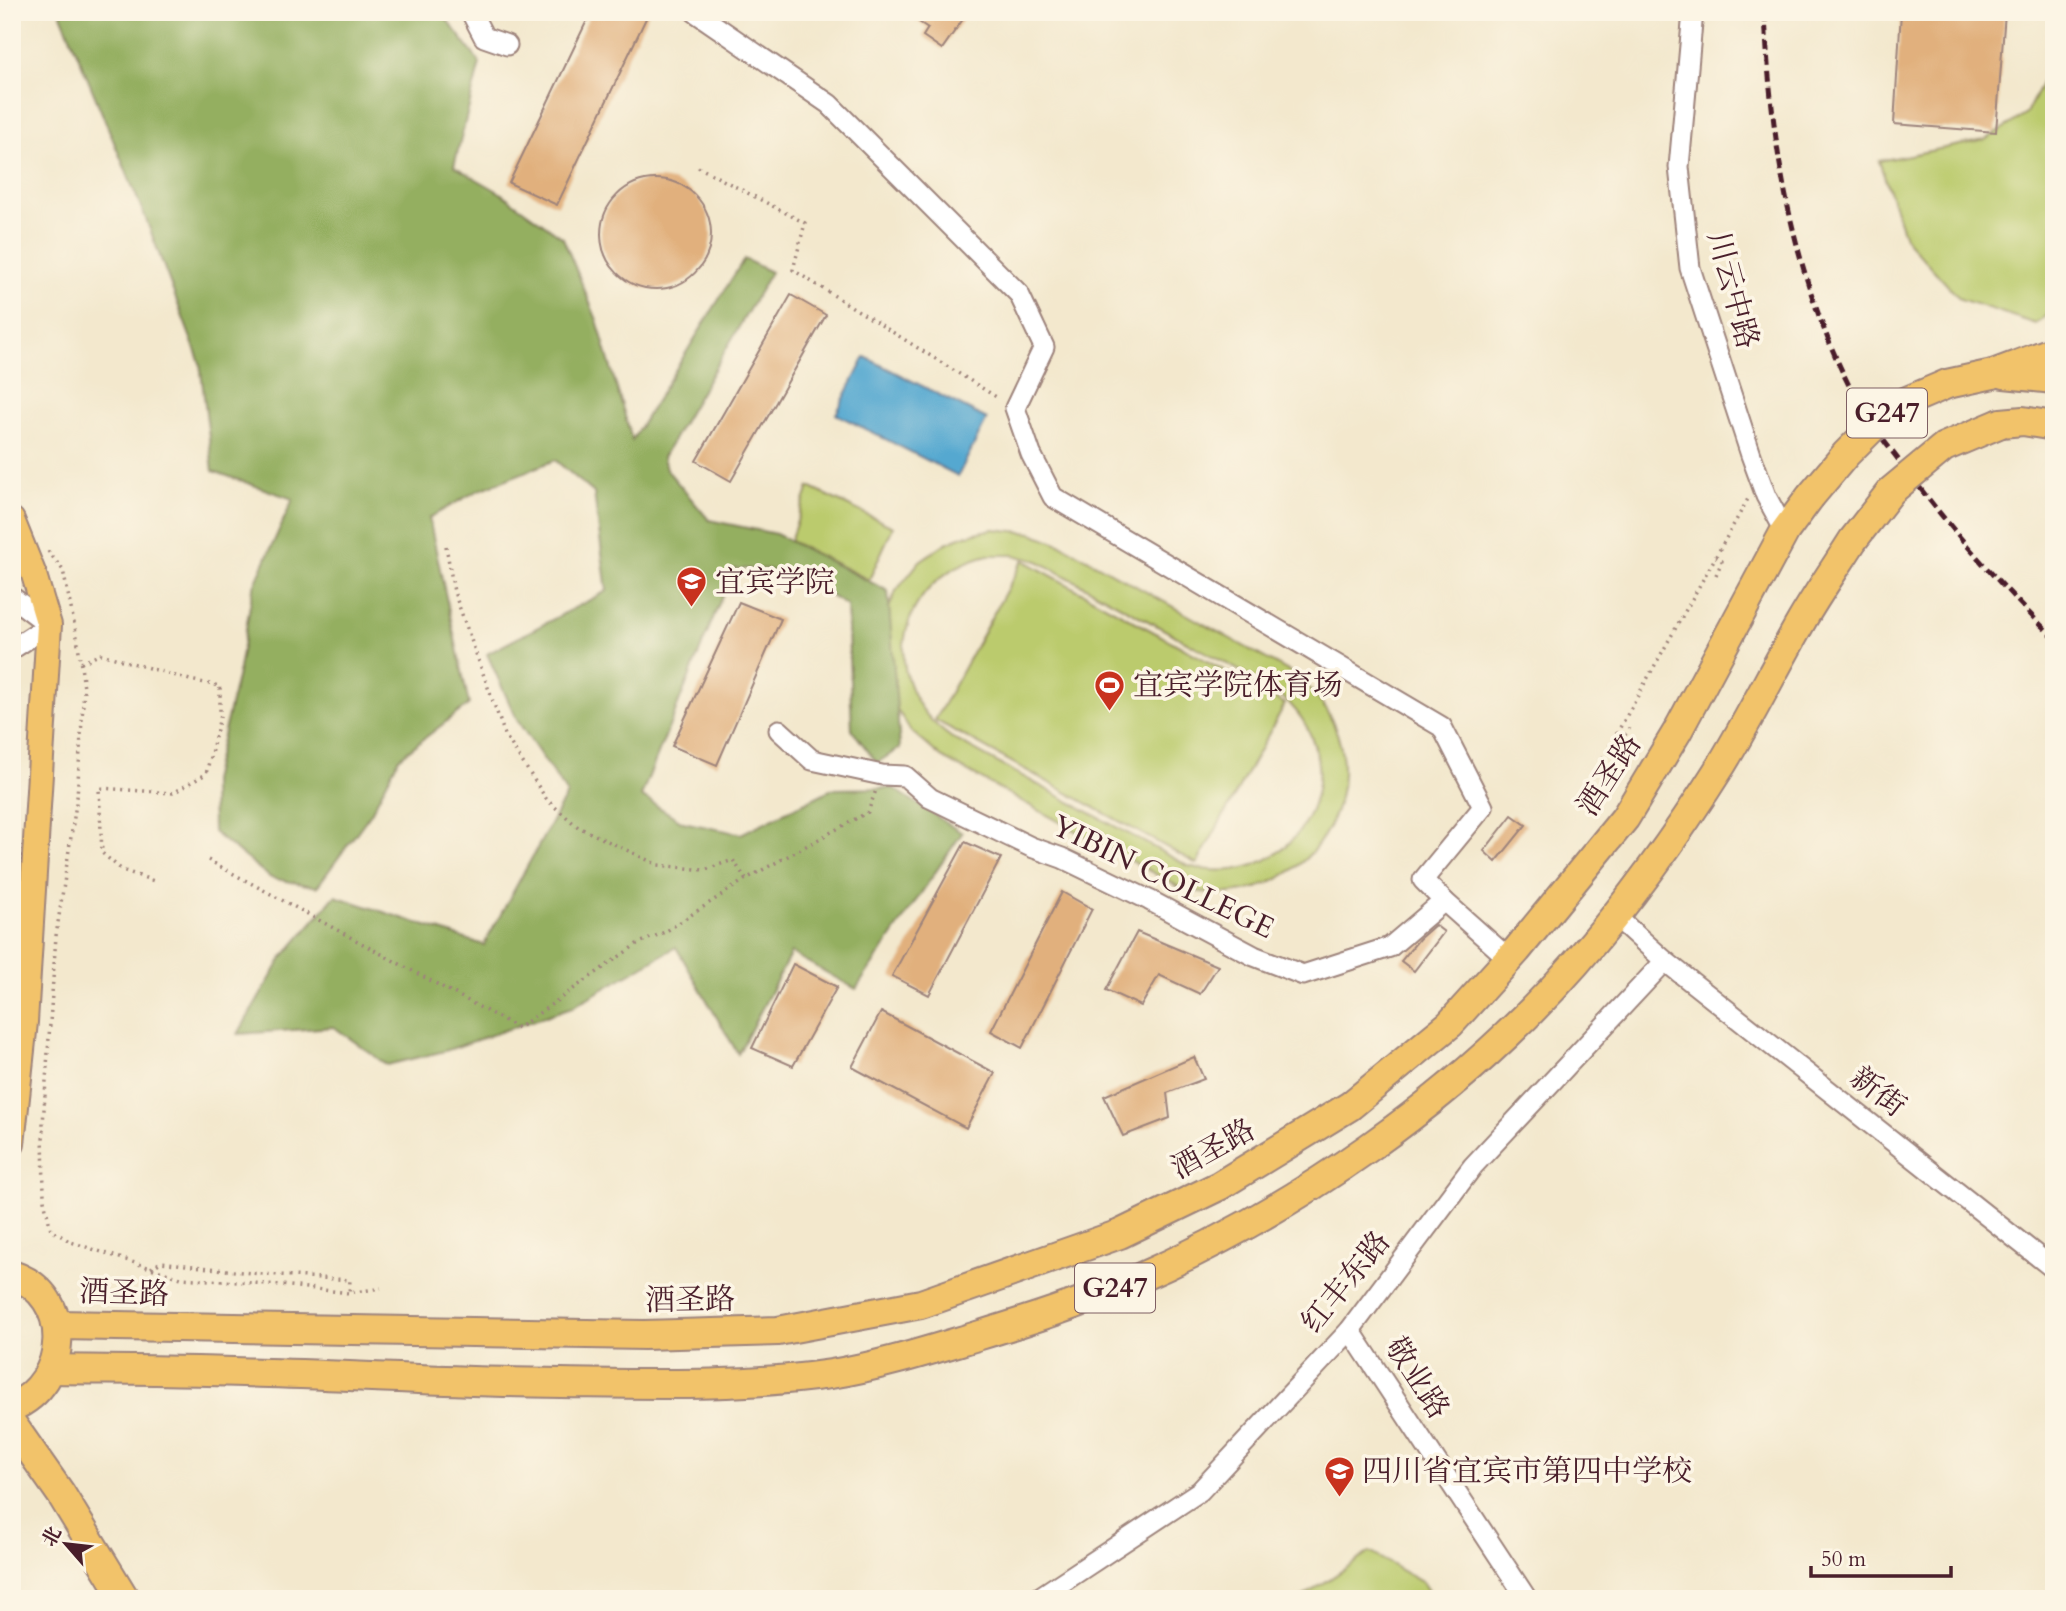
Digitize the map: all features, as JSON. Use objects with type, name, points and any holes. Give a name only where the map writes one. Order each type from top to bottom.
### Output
[{"type":"highway","points":[[1993,374],[2054,351]]},
{"type":"highway","name":"酒圣路","points":[[57,1325],[644,1335],[778,1331],[921,1304],[1120,1234],[1219,1186],[1350,1106],[1450,1024],[1625,818],[1677,732],[1785,531],[1846,453],[1893,407],[1947,384],[1993,374],[2054,379]]},
{"type":"highway","points":[[2012,422],[2054,414]]},
{"type":"highway","points":[[2012,422],[2054,426]]},
{"type":"highway","name":"G247","points":[[53,1369],[263,1373],[480,1382],[742,1382],[833,1373],[938,1348],[1040,1317],[1130,1282],[1221,1239],[1316,1184],[1408,1118],[1532,1012],[1615,915],[1686,819],[1725,759],[1802,620],[1853,540],[1891,491],[1944,447],[2012,422]]},
{"type":"highway","points":[[12,1275],[36,1289],[49,1305],[57,1325],[58,1347],[53,1369],[41,1388],[24,1402],[12,1407]]},
{"type":"highway","points":[[12,1424],[61,1494],[125,1599]]},
{"type":"main road","points":[[12,520],[48,625],[25,1021],[12,1144]]},
{"type":"street","points":[[471,12],[484,37],[507,45]]},
{"type":"street","points":[[695,12],[829,104],[1019,294],[1044,347],[1015,408],[1031,454],[1053,497],[1441,727],[1483,807],[1423,880],[1508,958]]},
{"type":"street","name":"川云中路","points":[[1693,12],[1679,167],[1690,268],[1761,482],[1785,531]]},
{"type":"street","points":[[12,597],[48,625],[12,649]]},
{"type":"street","name":"YIBIN COLLEGE","points":[[779,730],[812,760],[882,775],[905,776],[930,797],[1031,847],[1062,858],[1149,900],[1254,956],[1303,975],[1390,947],[1444,901]]},
{"type":"street","points":[[12,900],[31,921]]},
{"type":"street","name":"新街","points":[[1615,915],[1665,961],[2054,1269]]},
{"type":"street","name":"红丰东路","points":[[1037,1599],[1200,1490],[1350,1330],[1473,1166],[1665,961]]},
{"type":"street","name":"敬业路","points":[[1350,1330],[1527,1599]]},
{"type":"path","points":[[698,167],[805,223],[793,270],[1015,408]]},
{"type":"path","points":[[1603,758],[1751,494],[1761,482]]},
{"type":"path","points":[[446,546],[454,592],[505,735],[547,800],[578,827],[658,865],[705,870],[733,860],[747,879]]},
{"type":"path","points":[[24,551],[46,549],[63,570],[84,688],[77,797],[56,936],[43,1124],[44,1200],[51,1230],[71,1242],[181,1278],[349,1293],[381,1288]]},
{"type":"path","points":[[1716,557],[1722,561],[1716,575]]},
{"type":"path","points":[[81,663],[101,654],[220,686],[220,717],[206,774],[173,793],[99,788],[102,853],[122,870],[157,882]]},
{"type":"path","points":[[12,707],[19,711],[12,780]]},
{"type":"path","points":[[1614,738],[1622,740],[1629,728]]},
{"type":"path","points":[[208,860],[518,1028],[637,944],[665,932],[747,879],[868,812],[882,775]]},
{"type":"path","points":[[150,1268],[161,1262],[250,1273],[350,1280],[349,1293]]},
{"type":"green space","points":[[60,12],[441,12],[480,63],[454,166],[499,192],[563,238],[597,320],[632,440],[744,259],[771,272],[663,457],[666,469],[709,520],[776,534],[888,591],[900,748],[877,763],[852,730],[847,606],[810,583],[767,569],[733,569],[641,796],[683,822],[741,834],[832,789],[893,788],[962,833],[856,989],[791,953],[738,1054],[676,947],[572,1007],[445,1051],[387,1065],[334,1027],[238,1034],[282,958],[335,896],[484,945],[567,794],[517,720],[487,654],[607,591],[594,493],[555,460],[477,491],[429,518],[469,704],[399,758],[371,813],[317,887],[271,878],[213,832],[212,781],[239,669],[253,588],[293,499],[213,471],[200,363],[146,219]]},
{"type":"green space","points":[[2054,58],[2054,310],[2036,324],[1960,299],[1906,240],[1879,161],[1985,140],[2026,114]]},
{"type":"green space","points":[[809,487],[893,527],[869,580],[790,541]]},
{"type":"green space","points":[[993,529],[1032,533],[1062,545],[1290,672],[1324,707],[1341,746],[1342,787],[1329,826],[1305,859],[1271,882],[1228,893],[1179,887],[941,757],[910,730],[890,698],[886,615],[896,591],[920,561],[946,543]],"holes":[[[988,555],[1013,555],[1038,561],[1266,685],[1297,713],[1314,745],[1318,779],[1310,812],[1292,840],[1265,860],[1229,870],[1188,866],[952,738],[927,715],[911,689],[904,662],[906,635],[915,609],[932,586],[957,567]]]},
{"type":"green space","name":"宜宾学院体育场","points":[[1023,560],[1285,704],[1197,864],[935,720]]},
{"type":"green space","points":[[1370,1552],[1423,1583],[1433,1599],[1300,1599]]},
{"type":"water","points":[[865,357],[987,419],[958,476],[836,414]]},
{"type":"building","points":[[591,12],[649,12],[557,205],[509,183]]},
{"type":"building","points":[[904,12],[968,12],[942,49],[923,36],[928,28]]},
{"type":"building","points":[[1901,12],[2005,12],[1996,132],[1894,124]]},
{"type":"building","points":[[656,179],[677,184],[695,195],[706,213],[711,234],[706,255],[695,273],[677,284],[656,289],[635,284],[617,273],[606,255],[601,234],[606,213],[617,195],[635,184]]},
{"type":"building","points":[[791,295],[826,315],[731,481],[696,461]]},
{"type":"building","points":[[739,602],[781,619],[717,765],[672,746]]},
{"type":"building","points":[[1512,815],[1526,825],[1496,862],[1484,851]]},
{"type":"building","points":[[965,842],[1001,858],[929,995],[892,976]]},
{"type":"building","points":[[1062,892],[1092,909],[1022,1048],[991,1031]]},
{"type":"building","points":[[1435,925],[1444,932],[1414,971],[1401,961]]},
{"type":"building","points":[[1137,932],[1218,966],[1200,994],[1159,975],[1141,1006],[1106,990]]},
{"type":"building","points":[[793,964],[837,987],[793,1066],[752,1048]]},
{"type":"building","points":[[881,1012],[995,1073],[966,1128],[852,1067]]},
{"type":"building","points":[[1194,1057],[1204,1079],[1167,1093],[1170,1118],[1123,1136],[1104,1096]]},
{"type":"railway","points":[[1765,12],[1772,111],[1779,161],[1801,258],[1815,306],[1834,352],[1855,397],[1886,444],[1977,557],[2054,638]]},
{"type":"place","name":"宜宾学院","points":[[692,609]]},
{"type":"place","name":"宜宾学院体育场","points":[[1110,712]]},
{"type":"place","name":"四川省宜宾市第四中学校","points":[[1339,1498]]}]
